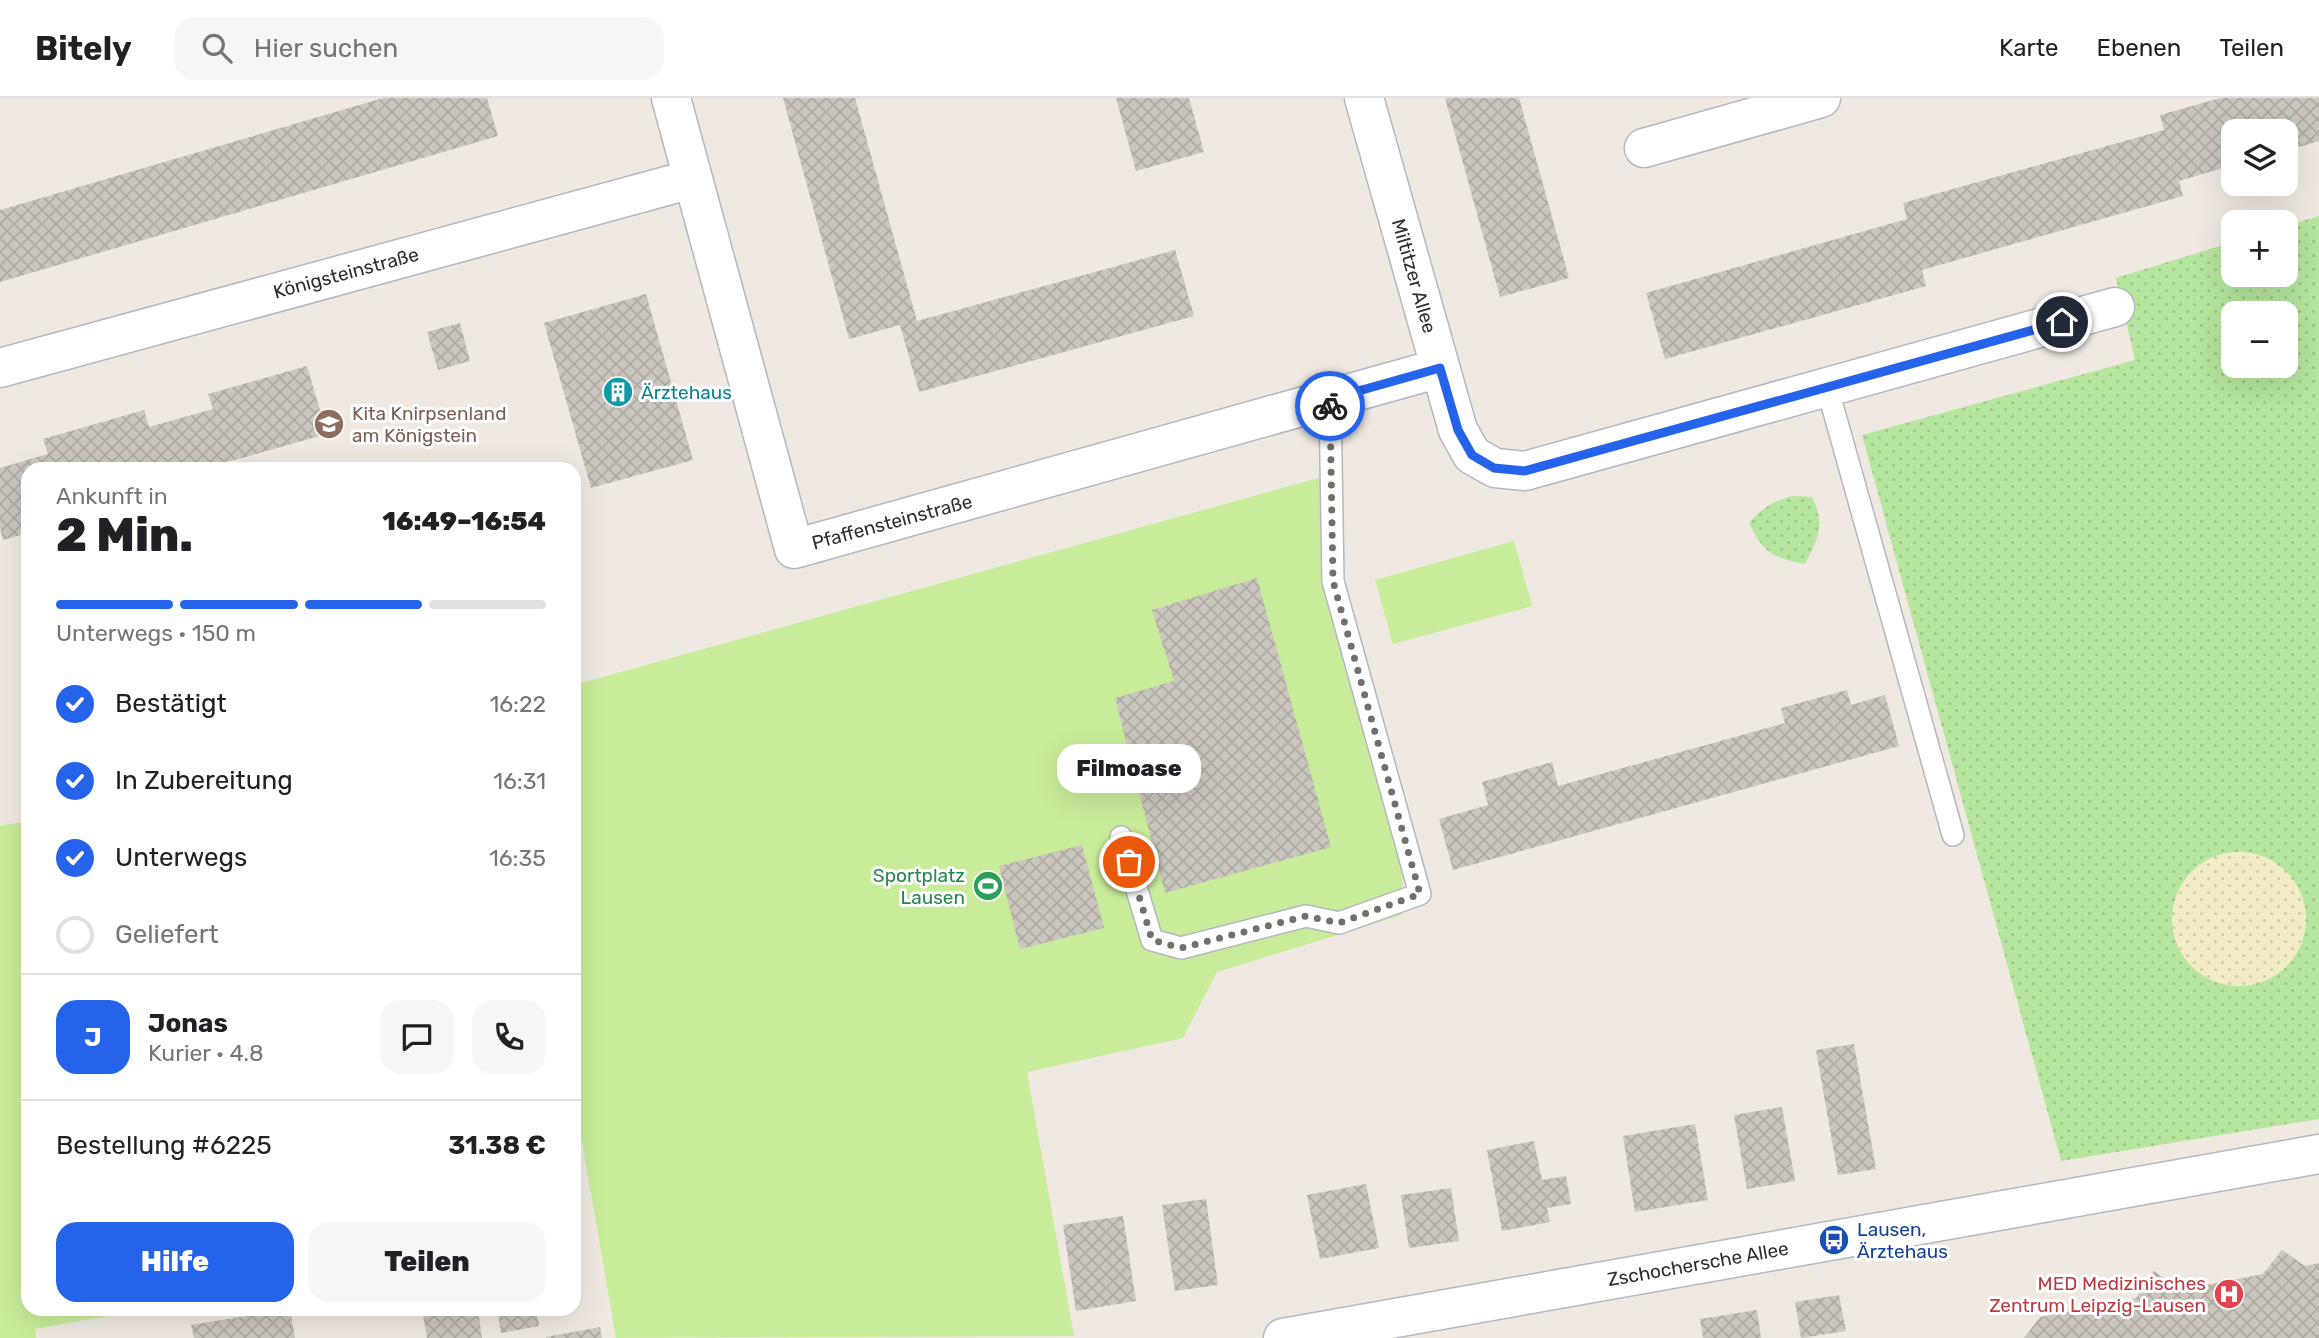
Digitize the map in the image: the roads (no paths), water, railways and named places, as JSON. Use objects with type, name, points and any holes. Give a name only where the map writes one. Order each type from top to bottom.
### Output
[{"type":"street","name":"Pfaffensteinstraße","points":[[671,98],[794,549],[1440,368]]},
{"type":"street","name":"Miltitzer Allee","points":[[1364,98],[1458,430],[1472,455],[1494,468],[1525,471],[2115,307]]},
{"type":"street","points":[[1644,148],[1821,98]]},
{"type":"street","name":"Königsteinstraße","points":[[0,368],[692,179]]},
{"type":"street","name":"Zschochersche Allee","points":[[1283,1338],[2319,1154]]},
{"type":"lane","points":[[1827,387],[1953,835]]},
{"type":"lane","points":[[1121,837],[1152,940],[1181,948],[1306,916],[1339,923],[1420,894],[1333,581],[1330,399]]},
{"type":"place","name":"Ärztehaus","points":[[618,392]]},
{"type":"place","name":"Kita Knirpsenland am Königstein","points":[[329,424]]},
{"type":"place","name":"Filmoase","points":[[1129,862]]},
{"type":"place","name":"Sportplatz Lausen","points":[[988,886]]},
{"type":"place","name":"Lausen, Ärztehaus","points":[[1834,1240]]},
{"type":"place","name":"MED Medizinisches Zentrum Leipzig-Lausen","points":[[2229,1294]]}]
